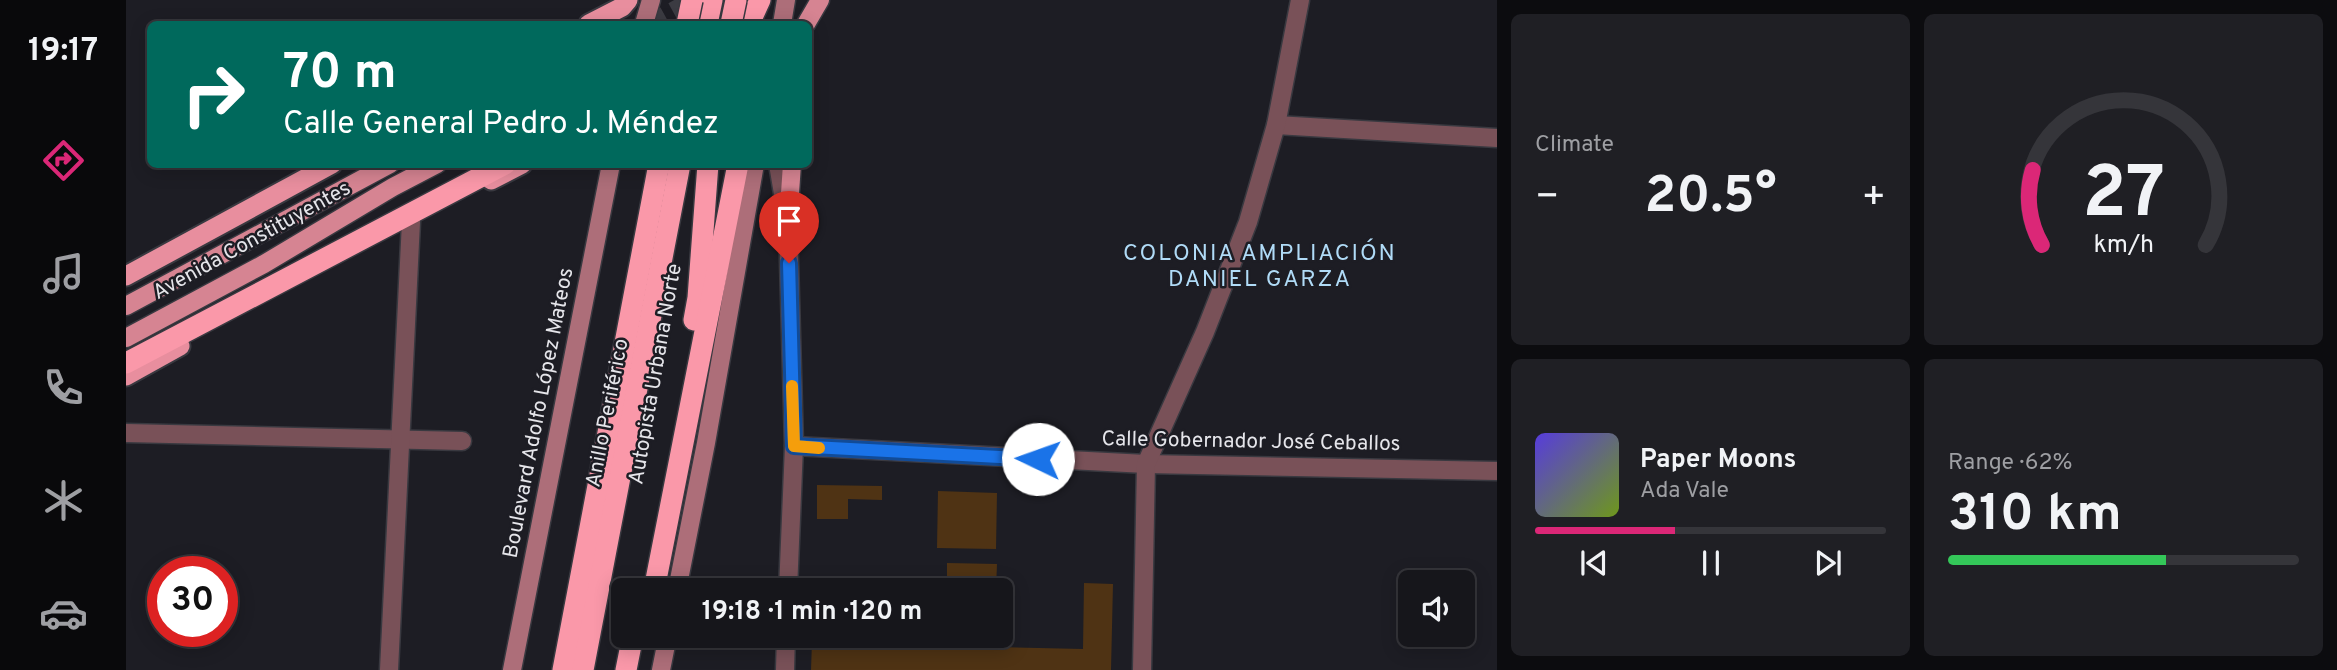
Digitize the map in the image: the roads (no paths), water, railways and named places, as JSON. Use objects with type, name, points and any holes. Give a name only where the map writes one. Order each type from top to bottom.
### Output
[{"type":"highway","points":[[595,21],[622,7],[628,0]]},
{"type":"highway","points":[[688,21],[692,0]]},
{"type":"highway","points":[[708,21],[712,0]]},
{"type":"highway","points":[[732,21],[736,0]]},
{"type":"highway","points":[[750,21],[760,0]]},
{"type":"highway","points":[[766,21],[769,0]]},
{"type":"highway","points":[[126,276],[324,168]]},
{"type":"highway","points":[[126,363],[497,168]]},
{"type":"highway","points":[[126,376],[514,168]]},
{"type":"highway","name":"Autopista Urbana Norte","points":[[563,670],[658,168]]},
{"type":"highway","name":"Anillo Periférico","points":[[583,670],[679,168]]},
{"type":"highway","name":"Autopista Urbana Norte","points":[[644,578],[698,298],[708,168]]},
{"type":"highway","points":[[656,578],[737,168]]},
{"type":"highway","points":[[626,670],[630,648]]},
{"type":"highway","points":[[639,670],[643,648]]},
{"type":"main road","points":[[645,21],[651,0]]},
{"type":"main road","points":[[782,21],[786,0]]},
{"type":"main road","points":[[808,21],[820,0]]},
{"type":"main road","name":"Avenida Constituyentes","points":[[126,306],[383,168]]},
{"type":"main road","name":"Avenida Constituyentes","points":[[126,338],[264,264],[429,168]]},
{"type":"main road","name":"Boulevard Adolfo López Mateos","points":[[512,670],[610,168]]},
{"type":"main road","points":[[679,578],[754,168]]},
{"type":"main road","points":[[788,223],[792,168]]},
{"type":"main road","points":[[661,670],[665,648]]},
{"type":"street","points":[[1142,670],[1146,464],[1205,332],[1248,222],[1276,125],[1300,0]]},
{"type":"street","points":[[1276,125],[1497,138]]},
{"type":"street","points":[[779,168],[788,223],[794,446],[788,578]]},
{"type":"street","points":[[389,670],[411,222]]},
{"type":"street","points":[[126,433],[462,441]]},
{"type":"street","name":"Calle Gobernador José Ceballos","points":[[794,446],[1146,464],[1497,471]]},
{"type":"street","points":[[785,670],[786,648]]},
{"type":"tunnel","points":[[654,21],[693,0]]},
{"type":"district","name":"COLONIA AMPLIACIÓN DANIEL GARZA","points":[[1260,267]]}]
